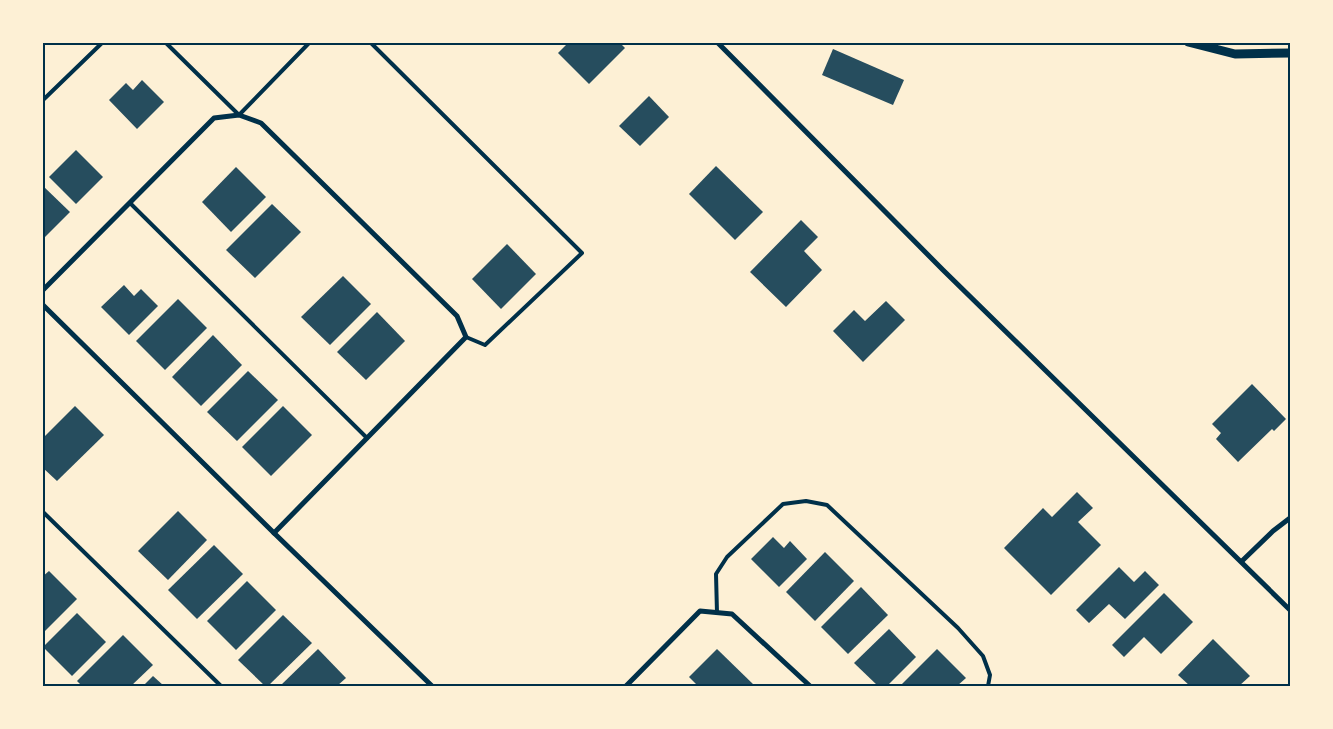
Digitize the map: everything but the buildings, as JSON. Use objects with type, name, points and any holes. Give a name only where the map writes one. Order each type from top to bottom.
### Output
[{"type":"street","points":[[717,42],[957,284],[1290,610]]},
{"type":"street","points":[[1188,42],[1235,54],[1290,53]]},
{"type":"street","points":[[42,291],[214,118],[239,115],[261,122],[457,316],[466,337],[274,533]]},
{"type":"street","points":[[42,304],[432,686]]},
{"type":"street","points":[[1242,561],[1273,531],[1290,518]]},
{"type":"street","points":[[626,686],[700,611],[732,614],[810,686]]},
{"type":"lane","points":[[42,101],[103,42]]},
{"type":"lane","points":[[165,42],[239,115],[310,42]]},
{"type":"lane","points":[[370,42],[582,253],[484,345],[466,337]]},
{"type":"lane","points":[[130,203],[367,438]]},
{"type":"lane","points":[[718,613],[716,574],[727,557],[783,504],[806,501],[827,505],[958,628],[983,656],[990,675],[988,686]]},
{"type":"lane","points":[[42,511],[221,686]]}]
